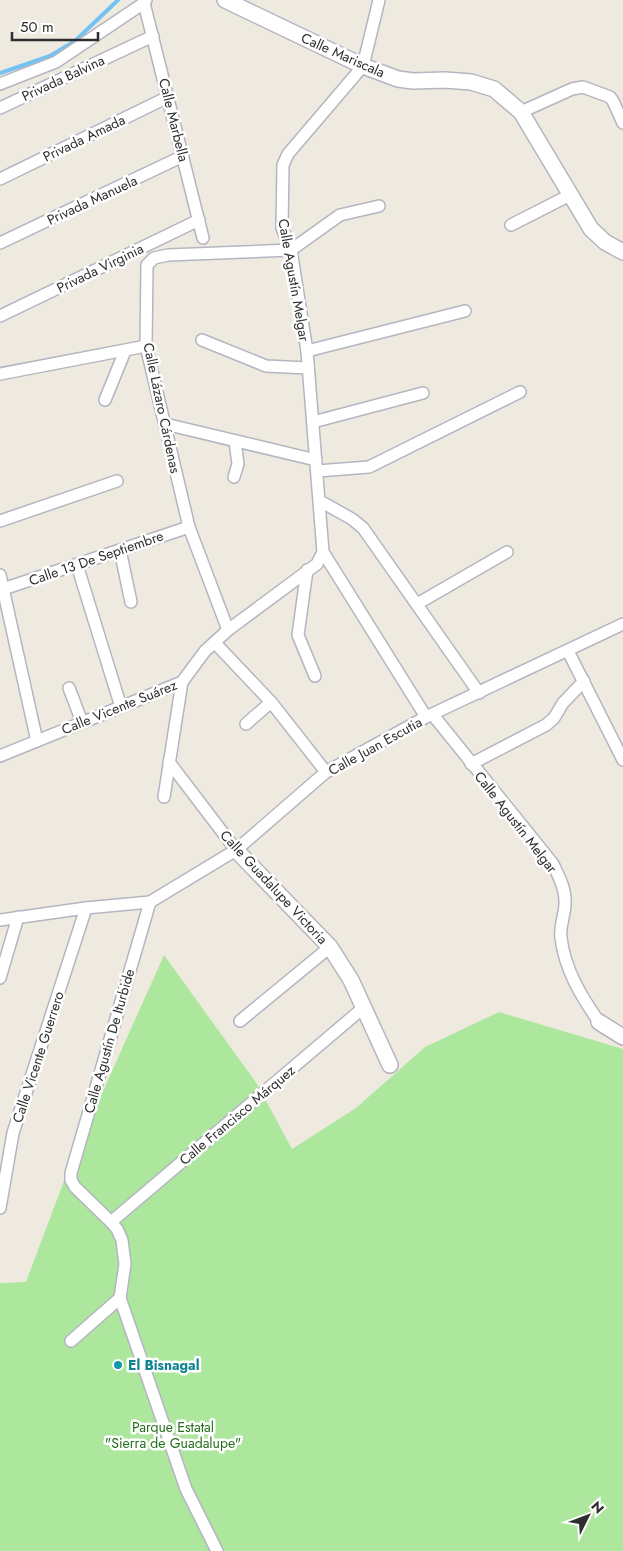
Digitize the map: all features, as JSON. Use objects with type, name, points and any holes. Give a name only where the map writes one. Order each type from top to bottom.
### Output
[{"type":"street","name":"Calle Mariscala","points":[[225,0],[363,66],[398,79],[471,82],[494,89],[521,112],[591,229],[605,242],[623,252]]},
{"type":"street","name":"Calle Agustín Melgar","points":[[379,0],[363,66],[285,158],[283,165],[282,228],[291,250],[307,351],[323,552],[429,716],[472,764],[553,864],[566,900],[560,936],[568,968],[581,995],[599,1022]]},
{"type":"street","name":"Calle Marbella","points":[[145,1],[204,238]]},
{"type":"street","points":[[0,84],[56,62],[145,1]]},
{"type":"street","name":"Privada Balvina","points":[[0,108],[153,36]]},
{"type":"street","points":[[521,112],[572,89],[583,87],[610,97],[623,123]]},
{"type":"street","name":"Privada Amada","points":[[0,179],[168,97]]},
{"type":"street","name":"Privada Manuela","points":[[0,243],[183,156]]},
{"type":"street","points":[[511,225],[570,195]]},
{"type":"street","points":[[291,250],[340,215],[379,206]]},
{"type":"street","name":"Privada Virginia","points":[[0,316],[199,220]]},
{"type":"street","name":"Calle Lázaro Cárdenas","points":[[228,630],[189,527],[146,346],[147,265],[154,258],[168,254],[291,250]]},
{"type":"street","points":[[307,351],[465,311]]},
{"type":"street","points":[[202,340],[266,366],[308,368]]},
{"type":"street","points":[[0,374],[146,346]]},
{"type":"street","points":[[105,400],[125,351]]},
{"type":"street","points":[[165,424],[236,441],[317,466],[369,467],[520,392]]},
{"type":"street","points":[[313,422],[423,393]]},
{"type":"street","points":[[234,477],[238,464],[236,441]]},
{"type":"street","points":[[0,521],[116,481]]},
{"type":"street","points":[[320,501],[352,519],[363,528],[479,693]]},
{"type":"street","name":"Calle 13 De Septiembre","points":[[3,589],[189,527]]},
{"type":"street","points":[[120,550],[131,602]]},
{"type":"street","name":"Calle Agustín Melgar","points":[[312,567],[323,552]]},
{"type":"street","points":[[417,604],[507,552]]},
{"type":"street","points":[[77,565],[120,707]]},
{"type":"street","points":[[312,567],[298,635],[315,676]]},
{"type":"street","name":"Calle Vicente Suárez","points":[[0,756],[182,682],[214,642],[312,567]]},
{"type":"street","points":[[0,575],[37,741]]},
{"type":"street","name":"Calle Juan Escutia","points":[[0,920],[86,908],[150,902],[236,850],[326,772],[429,716],[623,624]]},
{"type":"street","points":[[214,642],[271,702],[326,772]]},
{"type":"street","points":[[568,651],[623,760]]},
{"type":"street","points":[[472,764],[546,725],[554,718],[562,703],[584,681]]},
{"type":"street","points":[[164,797],[182,682]]},
{"type":"street","points":[[70,688],[82,722]]},
{"type":"street","points":[[246,724],[271,702]]},
{"type":"street","name":"Calle Guadalupe Victoria","points":[[169,762],[236,850],[330,947],[350,980],[390,1065]]},
{"type":"street","name":"Calle Agustín De Iturbide","points":[[111,1222],[75,1186],[71,1180],[71,1173],[150,902]]},
{"type":"street","name":"Calle Vicente Guerrero","points":[[0,1208],[13,1133],[86,908]]},
{"type":"street","points":[[0,978],[18,917]]},
{"type":"street","points":[[240,1022],[330,947]]},
{"type":"street","name":"Calle Francisco Márquez","points":[[111,1222],[362,1008]]},
{"type":"street","points":[[599,1022],[623,1037]]},
{"type":"street","points":[[111,1222],[122,1240],[124,1264],[120,1298],[186,1489],[217,1551]]},
{"type":"street","points":[[71,1341],[120,1298]]},
{"type":"green space","name":"Parque Estatal \"Sierra de Guadalupe\"","points":[[164,955],[257,1084],[292,1149],[356,1108],[425,1047],[499,1012],[623,1049],[623,1551],[0,1551],[0,1283],[26,1282],[70,1165]]},
{"type":"waterway","points":[[0,73],[50,56],[75,41],[118,0]]},
{"type":"place","name":"El Bisnagal","points":[[118,1365]]}]
